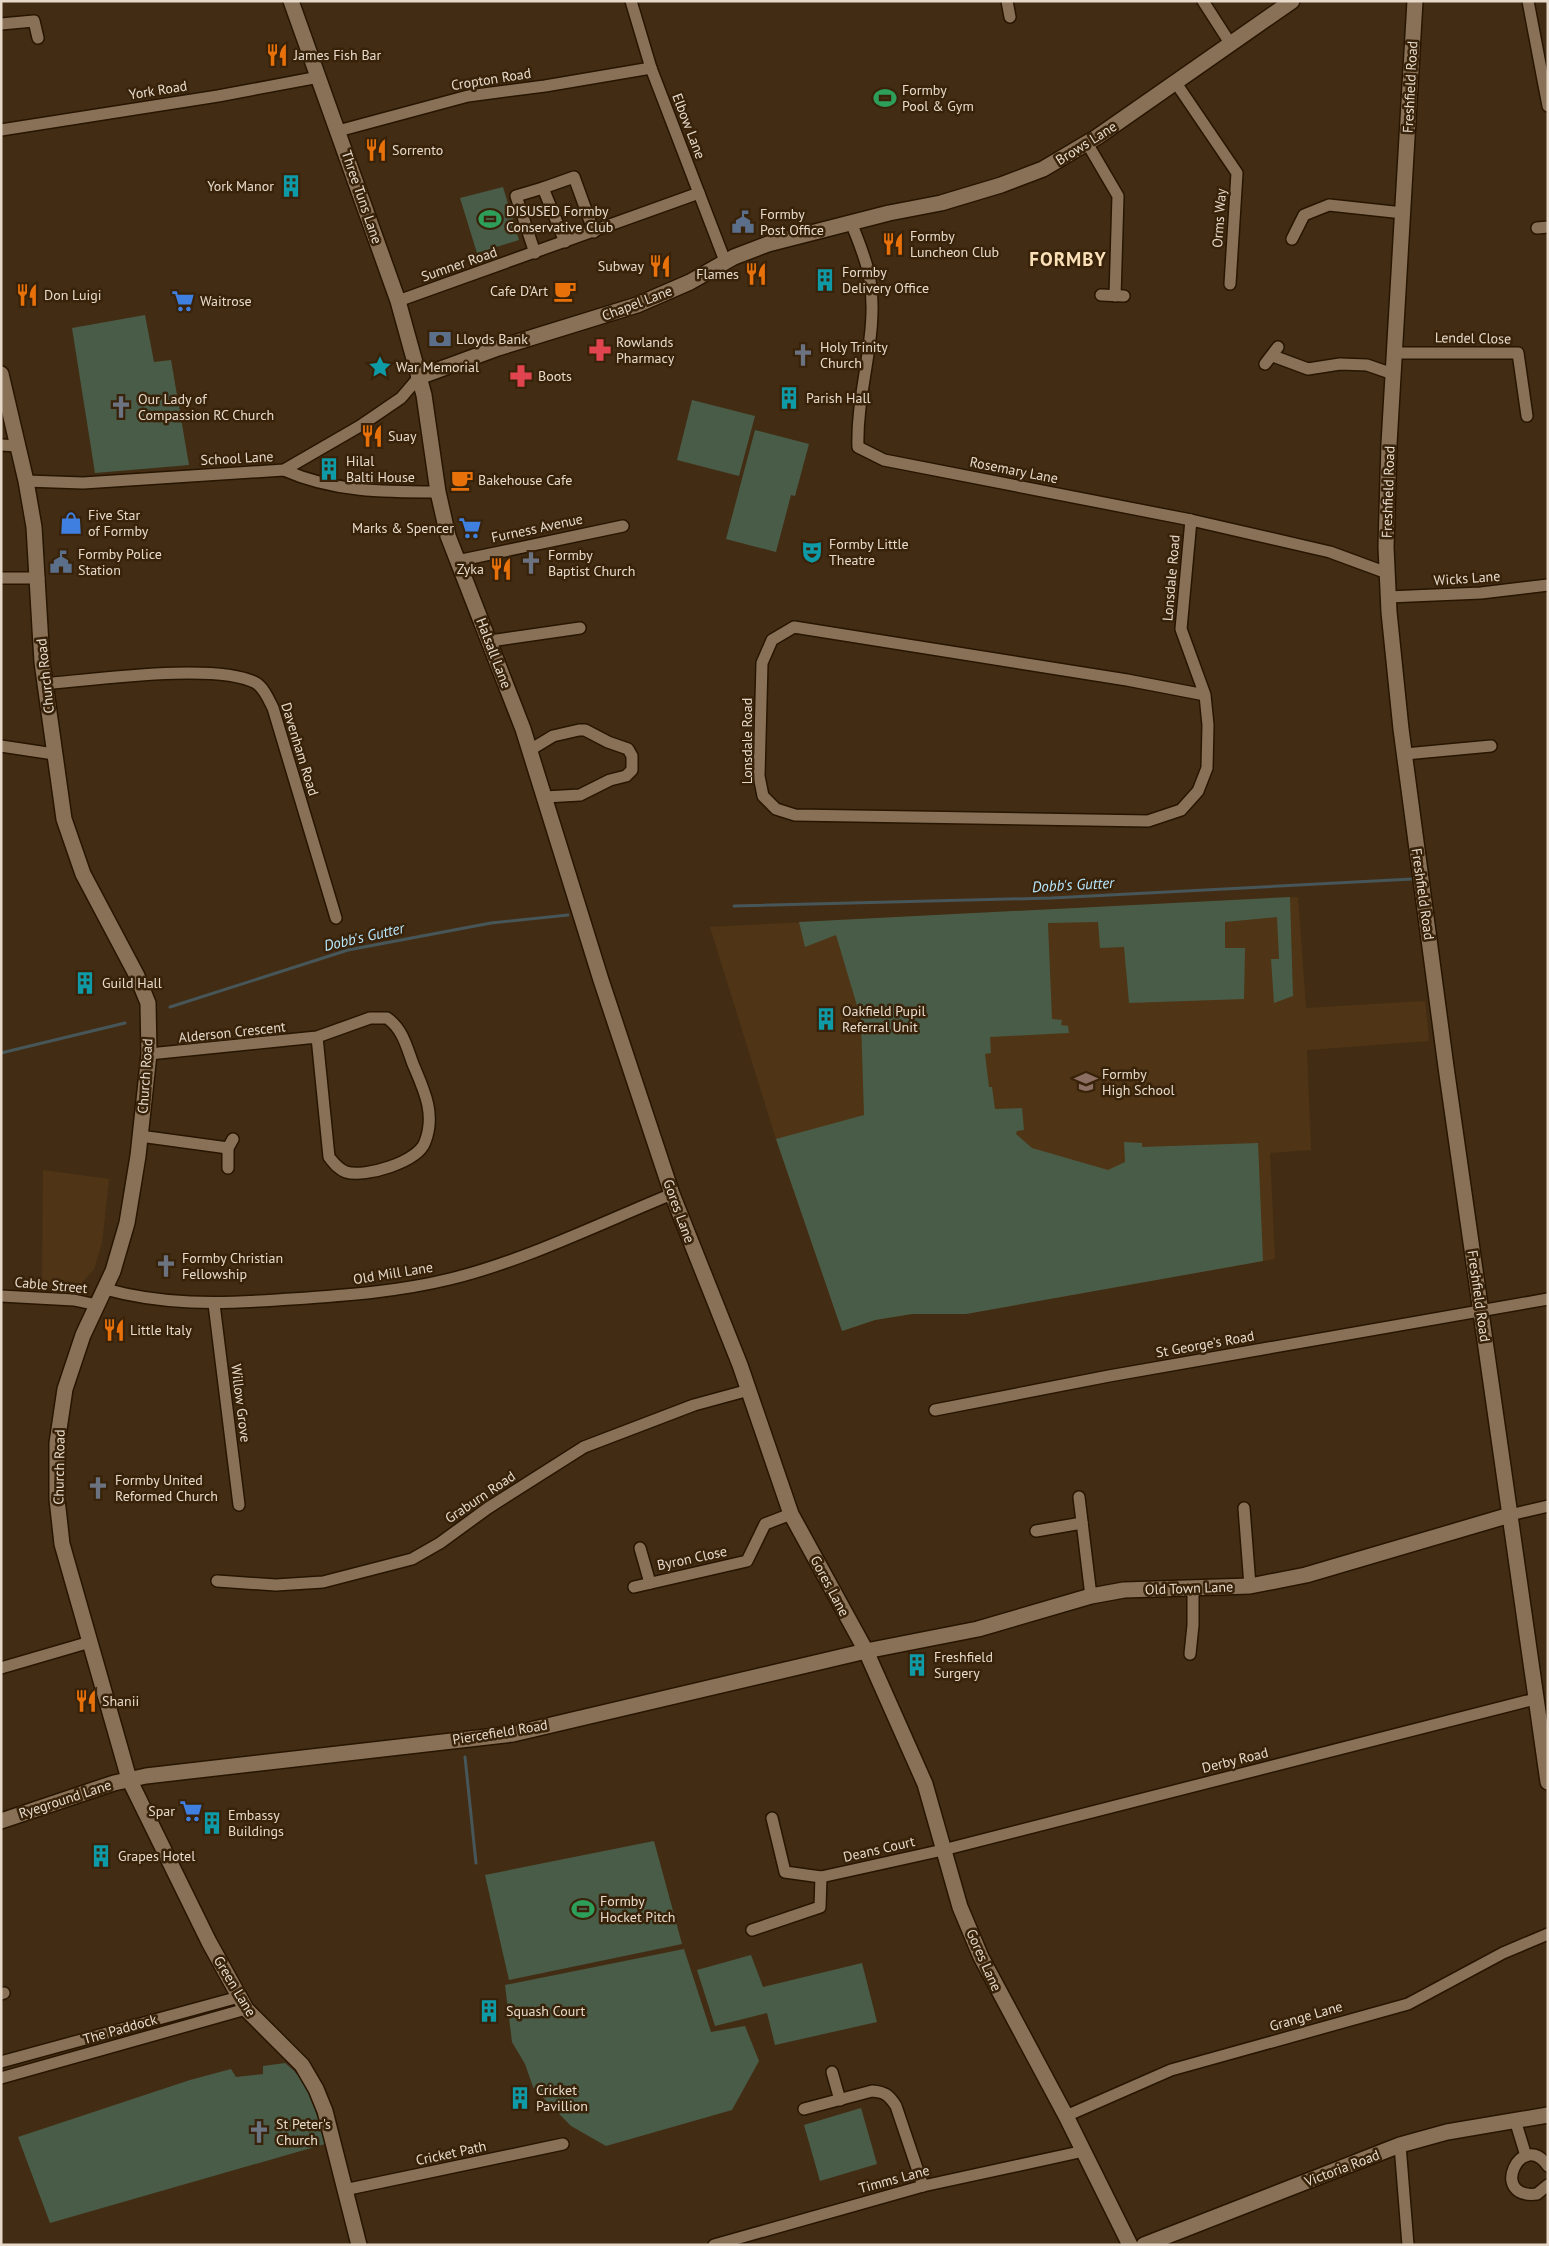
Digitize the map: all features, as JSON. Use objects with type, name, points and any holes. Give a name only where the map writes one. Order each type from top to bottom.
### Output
[{"type":"street","name":"Three Tuns Lane","points":[[291,1],[398,301],[424,395]]},
{"type":"street","name":"Elbow Lane","points":[[631,1],[651,68],[725,261]]},
{"type":"street","points":[[1007,1],[1010,17]]},
{"type":"street","points":[[1203,1],[1230,43]]},
{"type":"street","name":"Brows Lane","points":[[851,222],[940,203],[1001,185],[1043,169],[1087,143],[1176,83],[1292,1]]},
{"type":"street","name":"Freshfield Road","points":[[1415,1],[1388,472],[1388,597],[1404,754],[1548,1782]]},
{"type":"street","points":[[1528,1],[1548,106]]},
{"type":"street","points":[[1,24],[34,21],[38,38]]},
{"type":"street","name":"Cropton Road","points":[[338,131],[468,96],[651,68]]},
{"type":"street","name":"York Road","points":[[1,130],[218,96],[319,77]]},
{"type":"street","name":"Orms Way","points":[[1176,83],[1237,173],[1230,284]]},
{"type":"street","points":[[1087,143],[1118,196],[1119,296],[1101,295]]},
{"type":"street","points":[[535,253],[516,196],[574,177],[594,232]]},
{"type":"street","points":[[543,188],[565,242]]},
{"type":"street","name":"Sumner Road","points":[[398,301],[699,193]]},
{"type":"street","points":[[1292,239],[1304,215],[1329,204],[1402,213]]},
{"type":"street","name":"Chapel Lane","points":[[419,377],[498,348],[637,305],[690,282],[725,261],[768,244],[851,222]]},
{"type":"street","name":"Rosemary Lane","points":[[851,222],[867,265],[871,282],[868,350],[857,419],[858,447],[884,460],[1191,520],[1330,552],[1387,573]]},
{"type":"street","name":"Lendel Close","points":[[1394,353],[1518,353],[1527,416]]},
{"type":"street","points":[[1272,356],[1308,369],[1340,364],[1358,365],[1393,374]]},
{"type":"street","name":"Church Road","points":[[1,374],[26,481],[34,527],[44,684],[64,819],[77,858],[94,896],[137,976],[148,1003],[149,1054],[140,1136],[122,1248],[80,1342],[65,1389],[58,1443],[57,1499],[62,1544],[129,1779]]},
{"type":"street","name":"School Lane","points":[[26,481],[83,483],[284,470],[360,426],[401,398],[419,377]]},
{"type":"street","name":"Halsall Lane","points":[[424,395],[438,492],[448,536],[490,641],[530,750],[579,907]]},
{"type":"street","points":[[1,444],[18,446]]},
{"type":"street","points":[[284,470],[306,480],[350,490],[438,492]]},
{"type":"street","name":"Lonsdale Road","points":[[1191,520],[1181,629],[1205,695],[1208,724],[1207,768],[1198,791],[1181,810],[1148,821],[795,815],[776,809],[763,796],[759,776],[762,663],[772,640],[794,627],[1127,680],[1205,695]]},
{"type":"street","name":"Furness Avenue","points":[[457,561],[623,526]]},
{"type":"street","points":[[1,578],[38,578]]},
{"type":"street","name":"Wicks Lane","points":[[1388,597],[1481,593],[1548,586]]},
{"type":"street","points":[[490,641],[580,628]]},
{"type":"street","name":"Davenham Road","points":[[44,684],[207,673],[235,676],[258,684],[273,708],[336,918]]},
{"type":"street","points":[[530,750],[553,736],[572,730],[585,730],[608,742],[628,749],[632,756],[632,770],[626,776],[610,780],[584,794],[545,796]]},
{"type":"street","points":[[1,746],[54,754]]},
{"type":"street","points":[[1404,754],[1491,746]]},
{"type":"street","name":"Gores Lane","points":[[579,907],[672,1194],[749,1390],[791,1514],[866,1652],[925,1784],[960,1907],[981,1957],[1066,2116],[1130,2245]]},
{"type":"street","name":"Alderson Crescent","points":[[149,1054],[317,1038],[370,1018],[387,1018],[400,1031],[429,1104],[430,1118],[425,1144],[413,1155],[398,1165],[360,1173],[347,1172],[337,1167],[329,1157],[317,1038]]},
{"type":"street","points":[[140,1136],[230,1144],[228,1168]]},
{"type":"street","name":"Old Mill Lane","points":[[105,1289],[130,1296],[214,1304],[385,1292],[452,1279],[520,1255],[672,1194]]},
{"type":"street","name":"Cable Street","points":[[1,1296],[74,1300],[97,1306]]},
{"type":"street","name":"St George's Road","points":[[935,1410],[1109,1376],[1548,1299]]},
{"type":"street","name":"Willow Grove","points":[[214,1304],[239,1505]]},
{"type":"street","name":"Graburn Road","points":[[217,1581],[276,1585],[323,1582],[412,1559],[440,1543],[488,1508],[584,1447],[694,1405],[749,1390]]},
{"type":"street","points":[[1079,1497],[1091,1596]]},
{"type":"street","points":[[1510,1515],[1548,1506]]},
{"type":"street","points":[[1244,1508],[1250,1586]]},
{"type":"street","name":"Byron Close","points":[[634,1587],[747,1562],[765,1524],[791,1514]]},
{"type":"street","name":"Old Town Lane","points":[[866,1652],[978,1628],[1091,1596],[1124,1590],[1250,1586],[1306,1574],[1510,1515]]},
{"type":"street","points":[[1036,1531],[1082,1523]]},
{"type":"street","points":[[640,1548],[650,1583]]},
{"type":"street","points":[[1190,1654],[1193,1625],[1192,1588]]},
{"type":"street","points":[[1,1668],[90,1642]]},
{"type":"street","name":"Piercefield Road","points":[[129,1779],[513,1734],[866,1652]]},
{"type":"street","name":"Derby Road","points":[[943,1850],[1536,1699]]},
{"type":"street","name":"Ryeground Lane","points":[[1,1821],[129,1779]]},
{"type":"street","name":"Green Lane","points":[[129,1779],[209,1942],[242,2003],[302,2065],[316,2089],[325,2111],[359,2245]]},
{"type":"street","name":"Deans Court","points":[[772,1818],[785,1872],[821,1877],[943,1850]]},
{"type":"street","points":[[752,1930],[820,1907],[821,1877]]},
{"type":"street","name":"Grange Lane","points":[[1066,2116],[1171,2070],[1408,2004],[1503,1953],[1548,1934]]},
{"type":"street","name":"The Paddock","points":[[1,2062],[242,2003]]},
{"type":"street","name":"The Paddock","points":[[1,2078],[242,2003]]},
{"type":"street","points":[[832,2072],[840,2100]]},
{"type":"street","points":[[804,2109],[872,2091],[883,2092],[891,2097],[896,2106],[923,2186]]},
{"type":"street","name":"Victoria Road","points":[[1144,2245],[1400,2145],[1448,2132],[1548,2115]]},
{"type":"street","points":[[1515,2120],[1526,2156]]},
{"type":"street","name":"Cricket Path","points":[[344,2190],[563,2144]]},
{"type":"street","points":[[1400,2145],[1408,2245]]},
{"type":"street","name":"Timms Lane","points":[[714,2245],[923,2186],[1084,2151]]},
{"type":"street","points":[[1548,2166],[1539,2158],[1526,2156],[1512,2168],[1514,2186],[1524,2194],[1530,2195],[1543,2191],[1548,2185]]},
{"type":"shaded area","name":"Formby High School","points":[[1298,897],[1306,1008],[1425,1001],[1429,1041],[1307,1050],[1311,1150],[1270,1153],[1275,1259],[966,1314],[912,1314],[875,1320],[842,1331],[776,1139],[710,927]]},
{"type":"shaded area","points":[[43,1170],[109,1179],[102,1243],[94,1269],[80,1285],[73,1288],[42,1288]]},
{"type":"green space","name":"DISUSED Formby Conservative Club","points":[[503,187],[519,240],[477,253],[460,198]]},
{"type":"green space","points":[[145,315],[154,362],[171,360],[189,465],[95,473],[72,328]]},
{"type":"green space","points":[[692,400],[755,416],[739,476],[677,460]]},
{"type":"green space","points":[[755,430],[809,444],[795,496],[791,495],[776,552],[726,539]]},
{"type":"green space","name":"Formby High School","points":[[1290,897],[1293,996],[1274,1003],[1271,959],[1279,959],[1277,917],[1225,922],[1225,948],[1245,948],[1244,999],[1129,1003],[1124,947],[1100,948],[1098,922],[1048,923],[1052,1019],[1062,1020],[1061,1025],[1068,1026],[1069,1033],[990,1037],[991,1053],[985,1054],[989,1087],[992,1087],[995,1109],[1022,1108],[1024,1130],[1017,1131],[1016,1134],[1032,1148],[1108,1170],[1125,1162],[1124,1142],[1142,1143],[1142,1147],[1258,1143],[1263,1261],[966,1314],[912,1314],[875,1320],[842,1331],[776,1139],[864,1115],[861,1019],[836,935],[805,947],[799,922]]},
{"type":"green space","name":"Formby Hocket Pitch","points":[[654,1841],[682,1944],[509,1980],[485,1875]]},
{"type":"green space","points":[[684,1949],[711,2032],[745,2026],[759,2061],[732,2110],[606,2146],[571,2126],[533,2087],[525,2064],[512,2042],[505,1985]]},
{"type":"green space","points":[[751,1955],[763,1987],[862,1963],[877,2022],[775,2045],[767,2013],[715,2026],[697,1970]]},
{"type":"green space","points":[[285,2063],[301,2080],[312,2100],[325,2144],[50,2223],[18,2137],[190,2080],[231,2069],[236,2077],[263,2074],[263,2066]]},
{"type":"green space","points":[[861,2108],[877,2164],[820,2181],[804,2125]]},
{"type":"waterway","name":"Dobb's Gutter","points":[[734,906],[1052,898],[1412,879]]},
{"type":"waterway","name":"Dobb's Gutter","points":[[170,1007],[348,950],[491,923],[568,915]]},
{"type":"waterway","name":"Dobb's Gutter","points":[[1,1053],[125,1023]]},
{"type":"waterway","points":[[465,1757],[476,1863]]},
{"type":"place","name":"James Fish Bar","points":[[277,55]]},
{"type":"place","name":"Formby Pool & Gym","points":[[885,98]]},
{"type":"place","name":"Sorrento","points":[[376,150]]},
{"type":"place","name":"York Manor","points":[[291,186]]},
{"type":"place","name":"DISUSED Formby Conservative Club","points":[[490,219]]},
{"type":"place","name":"Formby Post Office","points":[[743,222]]},
{"type":"place","name":"Formby Luncheon Club","points":[[893,244]]},
{"type":"place","name":"Subway","points":[[660,266]]},
{"type":"place","name":"Flames","points":[[756,274]]},
{"type":"place","name":"Formby Delivery Office","points":[[825,280]]},
{"type":"place","name":"Cafe D'Art","points":[[565,291]]},
{"type":"place","name":"Don Luigi","points":[[27,295]]},
{"type":"place","name":"Waitrose","points":[[183,301]]},
{"type":"place","name":"Lloyds Bank","points":[[440,339]]},
{"type":"place","name":"Rowlands Pharmacy","points":[[600,350]]},
{"type":"place","name":"Holy Trinity Church","points":[[803,355]]},
{"type":"place","name":"War Memorial","points":[[380,367]]},
{"type":"place","name":"Boots","points":[[521,376]]},
{"type":"place","name":"Parish Hall","points":[[789,398]]},
{"type":"place","name":"Our Lady of Compassion RC Church","points":[[121,407]]},
{"type":"place","name":"Suay","points":[[372,436]]},
{"type":"place","name":"Hilal Balti House","points":[[329,469]]},
{"type":"place","name":"Bakehouse Cafe","points":[[462,480]]},
{"type":"place","name":"Five Star of Formby","points":[[71,523]]},
{"type":"place","name":"Marks & Spencer","points":[[470,528]]},
{"type":"place","name":"Formby Little Theatre","points":[[812,552]]},
{"type":"place","name":"Formby Police Station","points":[[61,562]]},
{"type":"place","name":"Formby Baptist Church","points":[[531,563]]},
{"type":"place","name":"Zyka","points":[[501,569]]},
{"type":"place","name":"Guild Hall","points":[[85,983]]},
{"type":"place","name":"Oakfield Pupil Referral Unit","points":[[826,1019]]},
{"type":"place","name":"Formby High School","points":[[1086,1082]]},
{"type":"place","name":"Formby Christian Fellowship","points":[[166,1266]]},
{"type":"place","name":"Little Italy","points":[[114,1330]]},
{"type":"place","name":"Formby United Reformed Church","points":[[98,1488]]},
{"type":"place","name":"Freshfield Surgery","points":[[917,1665]]},
{"type":"place","name":"Shanii","points":[[86,1701]]},
{"type":"place","name":"Spar","points":[[191,1811]]},
{"type":"place","name":"Embassy Buildings","points":[[212,1823]]},
{"type":"place","name":"Grapes Hotel","points":[[101,1856]]},
{"type":"place","name":"Formby Hocket Pitch","points":[[583,1909]]},
{"type":"place","name":"Squash Court","points":[[489,2011]]},
{"type":"place","name":"Cricket Pavillion","points":[[520,2098]]},
{"type":"place","name":"St Peter's Church","points":[[259,2132]]},
{"type":"district","name":"FORMBY","points":[[1068,259]]}]
